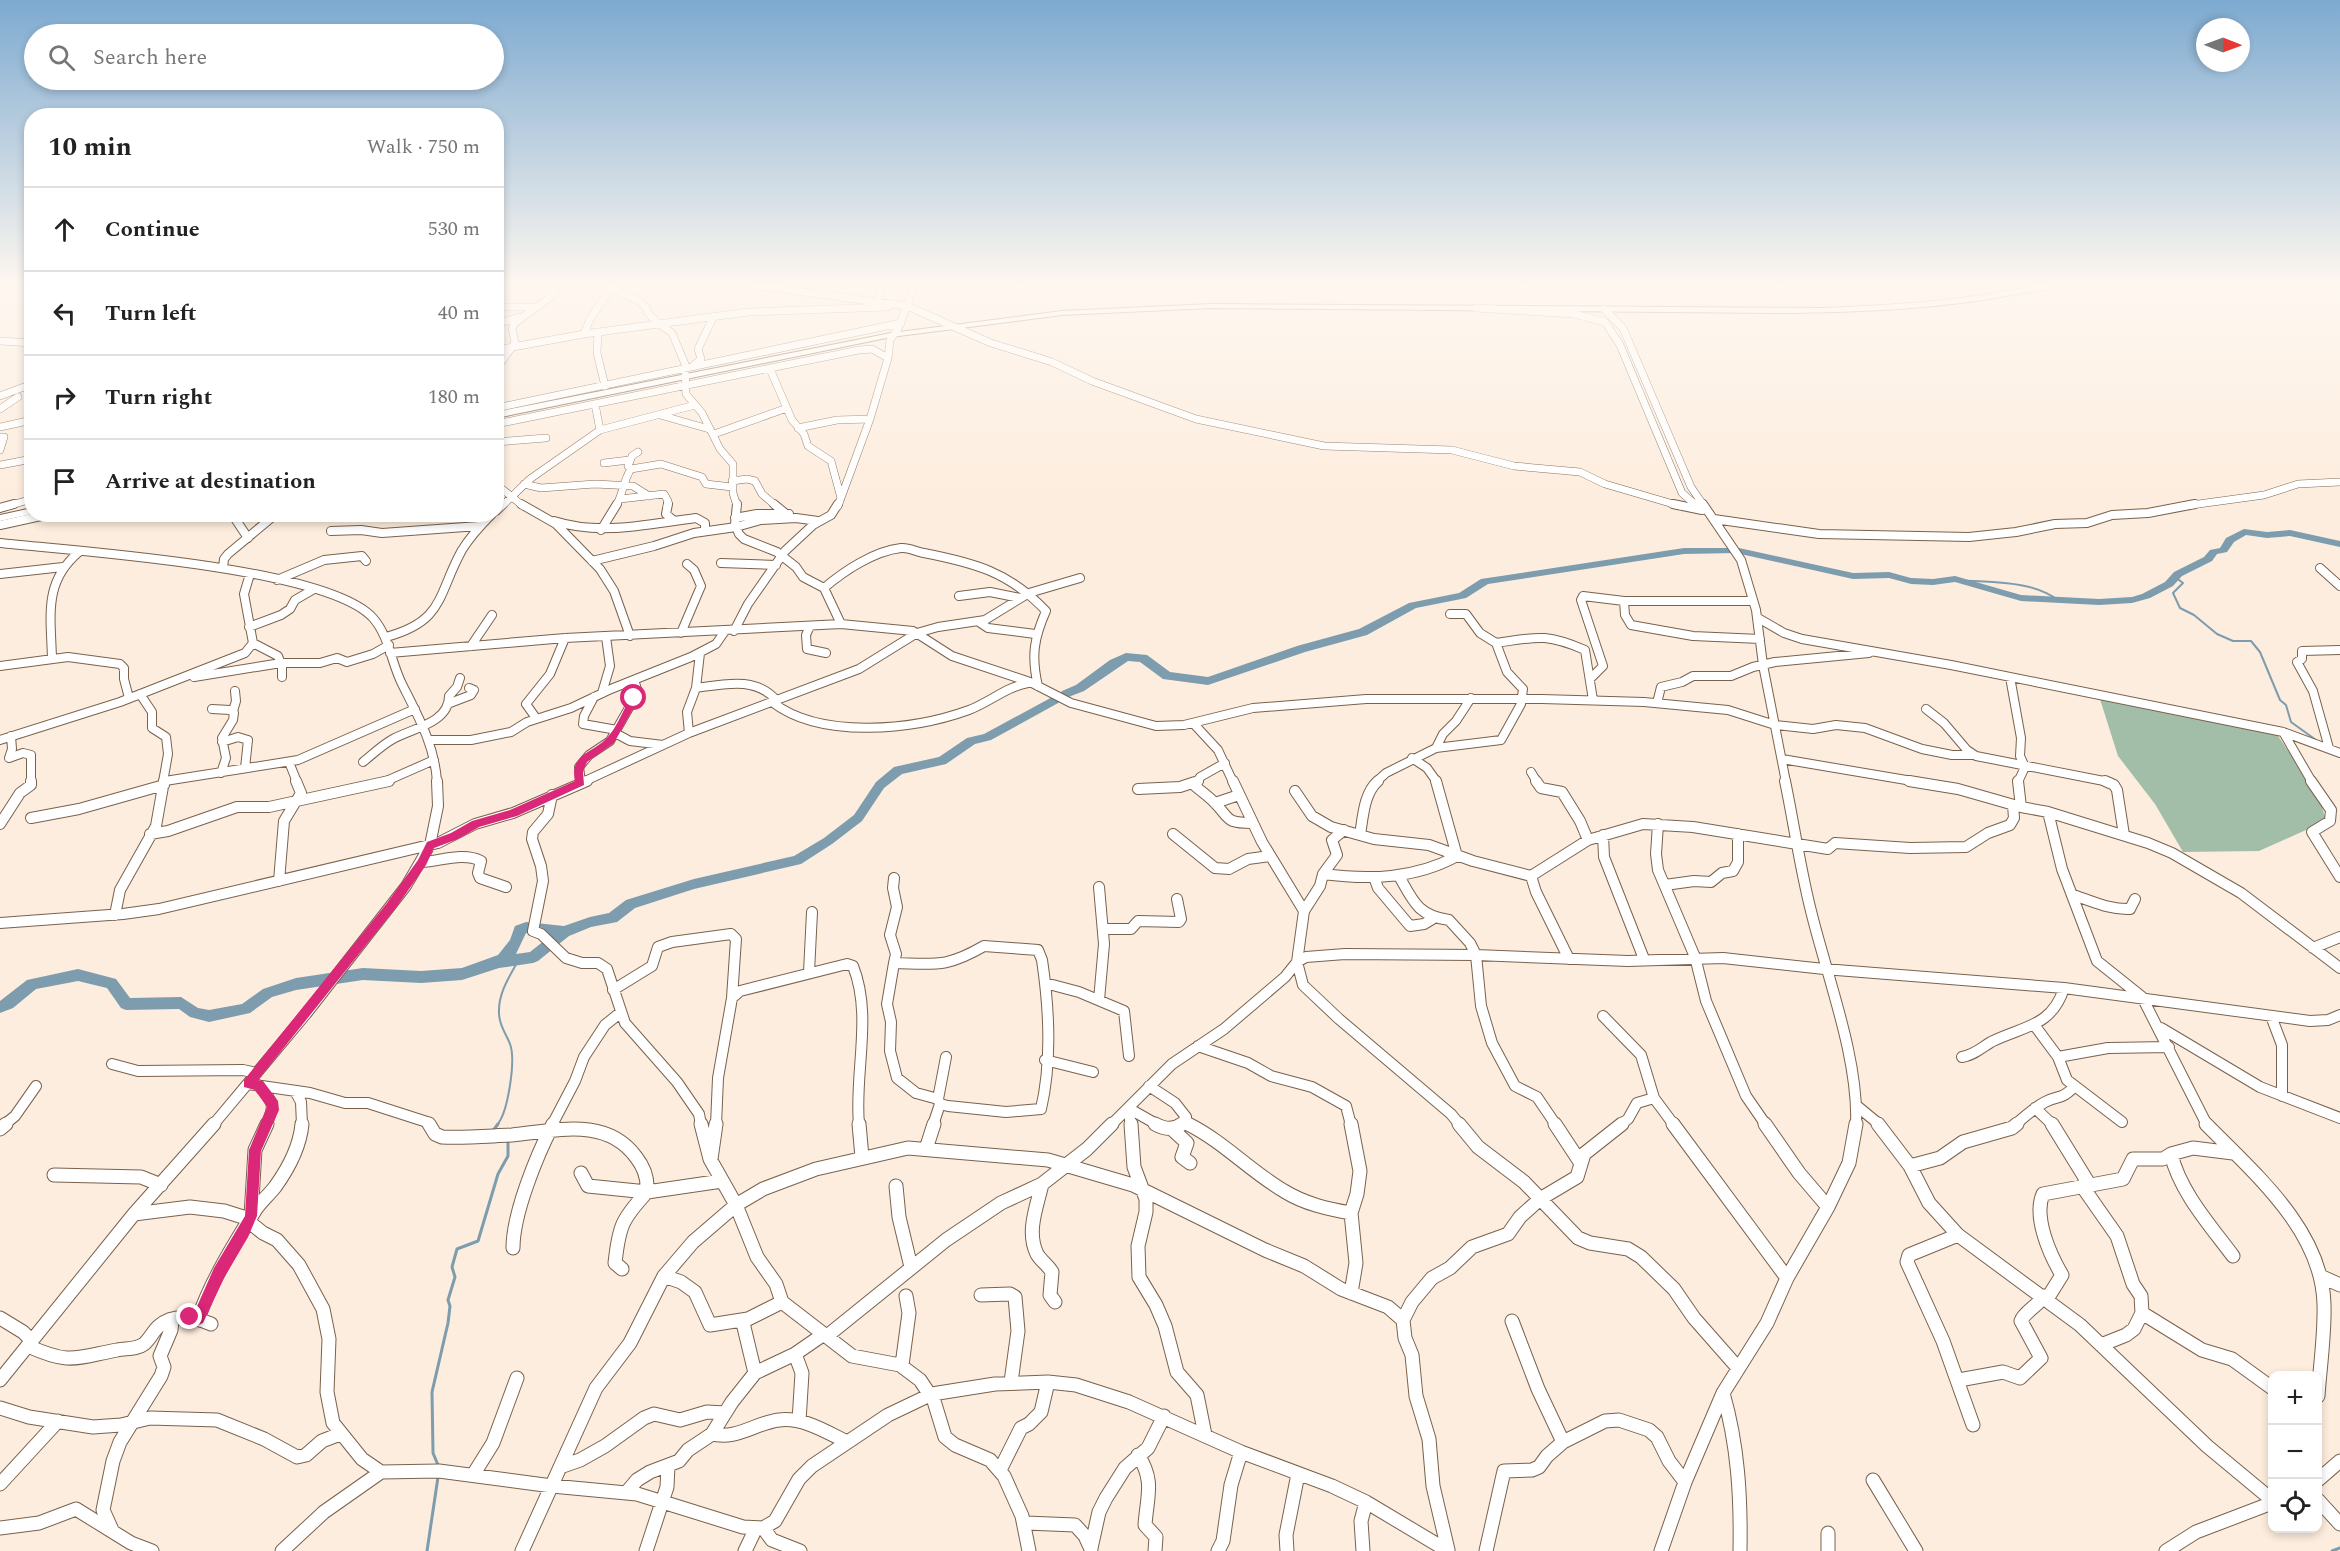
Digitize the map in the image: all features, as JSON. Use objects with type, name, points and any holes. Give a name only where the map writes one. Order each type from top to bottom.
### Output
[{"type":"main road","points":[[504,414],[686,372],[793,354]]},
{"type":"main road","points":[[0,518],[24,514]]},
{"type":"street","points":[[597,354],[605,386]]},
{"type":"street","points":[[680,354],[686,372],[686,394],[695,405],[720,449],[733,464],[732,484],[738,508],[735,523],[741,537],[782,556],[796,567],[803,577],[824,588],[841,624]]},
{"type":"street","points":[[686,372],[701,359],[700,354]]},
{"type":"street","points":[[504,422],[841,354]]},
{"type":"street","points":[[882,354],[888,358]]},
{"type":"street","points":[[428,740],[483,738],[511,732],[536,718],[571,708],[700,653],[720,641],[730,631],[791,544],[818,521],[831,515],[837,508],[870,419],[888,354]]},
{"type":"street","points":[[1028,354],[1196,419],[1324,446],[1452,450],[1514,466],[1580,472],[1605,484],[1709,515],[1819,534],[1969,537],[2016,532],[2055,524],[2087,523],[2118,514],[2148,513],[2168,508],[2264,495],[2298,484],[2340,482]]},
{"type":"street","points":[[1624,354],[1682,493],[1709,515]]},
{"type":"street","points":[[1634,354],[1685,476],[1741,560],[1754,601],[1763,665],[1798,845],[1824,969],[1852,1069],[1857,1106],[1856,1135],[1849,1163],[1828,1207],[1786,1278],[1767,1323],[1724,1393],[1685,1482],[1661,1551]]},
{"type":"street","points":[[504,406],[686,372],[755,355],[785,356]]},
{"type":"street","points":[[770,369],[787,408],[804,434],[809,447],[831,461],[841,498]]},
{"type":"street","points":[[0,396],[24,387]]},
{"type":"street","points":[[0,389],[9,389],[0,396]]},
{"type":"street","points":[[0,409],[18,397]]},
{"type":"street","points":[[595,404],[600,430]]},
{"type":"street","points":[[504,504],[524,484],[600,430],[695,405]]},
{"type":"street","points":[[659,414],[711,432],[787,408]]},
{"type":"street","points":[[798,428],[837,420],[870,419]]},
{"type":"street","points":[[0,427],[24,422]]},
{"type":"street","points":[[0,436],[4,437],[0,450]]},
{"type":"street","points":[[504,441],[546,438]]},
{"type":"street","points":[[604,463],[629,460],[638,452]]},
{"type":"street","points":[[0,465],[24,460]]},
{"type":"street","points":[[601,530],[620,499],[629,460]]},
{"type":"street","points":[[628,471],[646,465],[661,464],[702,477],[706,484],[732,484],[744,477],[757,482],[761,486],[762,494],[785,513]]},
{"type":"street","points":[[524,484],[541,488],[595,484],[635,486],[649,496]]},
{"type":"street","points":[[504,491],[511,498],[556,524],[592,561],[611,584],[630,636]]},
{"type":"street","points":[[620,499],[664,494],[668,501],[666,514],[673,520]]},
{"type":"street","points":[[0,508],[24,501]]},
{"type":"street","points":[[735,523],[756,514],[785,513],[818,521]]},
{"type":"street","points":[[548,519],[576,528],[601,530],[664,524],[673,520],[699,519],[705,523],[705,530]]},
{"type":"street","points":[[592,561],[735,523],[809,519]]},
{"type":"street","points":[[0,525],[24,520]]},
{"type":"street","points":[[237,522],[248,538]]},
{"type":"street","points":[[223,568],[224,559],[267,522]]},
{"type":"street","points":[[187,676],[207,676],[240,668],[281,663],[320,663],[337,658],[348,662],[373,654],[431,616],[450,584],[462,552],[483,522]]},
{"type":"street","points":[[331,531],[361,530],[382,533],[479,526]]},
{"type":"street","points":[[0,543],[223,568],[314,589],[359,606],[377,622],[388,645],[398,677],[428,740],[434,760],[438,814],[430,845],[422,862],[401,893],[254,1081],[134,1214],[0,1380]]},
{"type":"street","points":[[824,588],[844,572],[902,548],[980,564],[1029,593],[1046,611],[1035,634],[1034,684]]},
{"type":"street","points":[[52,659],[52,606],[58,575],[79,552]]},
{"type":"street","points":[[277,580],[329,558],[362,556],[366,561]]},
{"type":"street","points":[[721,563],[776,565]]},
{"type":"street","points":[[681,633],[701,586],[694,570],[687,564]]},
{"type":"street","points":[[0,574],[63,567]]},
{"type":"street","points":[[2320,568],[2340,586]]},
{"type":"street","points":[[0,740],[140,694],[235,658],[249,649],[253,643],[244,594],[250,574]]},
{"type":"street","points":[[0,923],[115,915],[159,909],[430,845],[454,836],[475,824],[513,813],[689,733],[859,669],[917,633],[938,627],[979,622],[997,615],[1029,593],[1080,578]]},
{"type":"street","points":[[249,627],[281,615],[290,609],[295,600],[314,589]]},
{"type":"street","points":[[959,596],[985,591],[1020,598]]},
{"type":"street","points":[[1590,679],[1603,666],[1581,600],[1583,596],[1624,601],[1754,601]]},
{"type":"street","points":[[1624,601],[1625,615],[1631,625],[1693,636],[1760,639]]},
{"type":"street","points":[[1360,835],[1365,805],[1373,785],[1386,773],[1436,748],[1501,740],[1522,699],[1523,689],[1507,672],[1496,643],[1480,633],[1466,614],[1450,614]]},
{"type":"street","points":[[471,646],[492,615]]},
{"type":"street","points":[[1758,618],[1792,637],[1876,651],[2283,732],[2340,753]]},
{"type":"street","points":[[979,622],[988,628],[1035,634]]},
{"type":"street","points":[[388,645],[471,646],[564,638],[841,624],[887,627],[917,633],[952,656],[1034,684],[1071,703],[1138,722],[1167,727],[1253,708],[1365,699],[1593,700],[1728,710],[1775,725],[1813,729],[1836,724],[1865,728],[1922,749],[1974,755],[1994,762],[2087,775],[2110,781],[2114,784],[2124,835]]},
{"type":"street","points":[[810,626],[806,635],[807,649],[826,654]]},
{"type":"street","points":[[1496,643],[1541,636],[1561,640],[1587,652],[1593,700]]},
{"type":"street","points":[[606,637],[610,666],[598,695],[584,716],[583,724],[616,731],[620,737],[637,743],[665,745]]},
{"type":"street","points":[[536,718],[525,704],[550,674],[564,638]]},
{"type":"street","points":[[253,643],[276,655],[281,663],[282,677]]},
{"type":"street","points":[[2329,748],[2313,691],[2297,662],[2302,659],[2302,651],[2340,650]]},
{"type":"street","points":[[1657,703],[1661,687],[1670,683],[1682,682],[1693,676],[1731,676],[1775,662],[1876,651]]},
{"type":"street","points":[[689,733],[687,712],[696,688],[700,653]]},
{"type":"street","points":[[0,666],[74,657],[123,665],[129,698]]},
{"type":"street","points":[[235,658],[240,668]]},
{"type":"street","points":[[2010,677],[2021,738],[2020,756],[2025,767]]},
{"type":"street","points":[[450,703],[449,696],[457,687],[460,678]]},
{"type":"street","points":[[581,783],[578,772],[583,760],[605,746],[638,692],[634,680]]},
{"type":"street","points":[[696,688],[747,684],[763,688],[783,711],[821,724],[864,726],[907,725],[973,708],[1009,686],[1034,684]]},
{"type":"street","points":[[363,762],[391,740],[439,718],[450,703],[471,695],[474,690],[469,688]]},
{"type":"street","points":[[221,773],[226,754],[222,742],[234,717],[235,691]]},
{"type":"street","points":[[115,915],[120,890],[158,818],[157,807],[169,755],[166,749],[166,737],[153,728],[152,712],[140,694]]},
{"type":"street","points":[[1436,748],[1443,734],[1456,721],[1471,698]]},
{"type":"street","points":[[212,709],[233,711]]},
{"type":"street","points":[[31,818],[79,808],[164,783],[270,763],[289,762],[337,745],[415,709]]},
{"type":"street","points":[[1926,709],[1950,729],[1974,755]]},
{"type":"street","points":[[1193,723],[1213,743],[1225,763],[1270,856],[1304,911]]},
{"type":"street","points":[[2283,732],[2306,773],[2331,810],[2330,821],[2312,832],[2340,877]]},
{"type":"street","points":[[0,824],[20,793],[31,785],[31,755],[23,753],[9,758],[12,749],[11,736]]},
{"type":"street","points":[[222,742],[234,737],[248,740],[245,768]]},
{"type":"street","points":[[1412,758],[1430,768],[1434,774],[1444,799],[1457,847],[1457,856]]},
{"type":"street","points":[[1782,759],[1958,789],[2017,806],[2048,812],[2172,852],[2241,893],[2340,968]]},
{"type":"street","points":[[150,834],[168,831],[237,807],[269,807],[355,790],[392,780],[434,760]]},
{"type":"street","points":[[279,881],[283,827],[301,793],[289,762]]},
{"type":"street","points":[[1138,789],[1151,787],[1170,789],[1196,782],[1209,771],[1225,763]]},
{"type":"street","points":[[1295,791],[1312,816],[1331,827],[1374,839],[1429,845],[1457,856],[1531,876],[1588,840],[1643,824],[1738,834],[1828,849],[1835,843],[1910,848],[1965,847],[1988,833],[2010,825],[2017,806],[2017,786],[2021,771],[2025,767]]},
{"type":"street","points":[[1531,772],[1541,788],[1562,792],[1570,802],[1588,840]]},
{"type":"street","points":[[1196,782],[1197,790],[1215,803],[1219,813],[1231,821],[1253,823]]},
{"type":"street","points":[[552,795],[548,814],[533,832],[532,839],[541,866],[543,881],[533,931],[543,933],[560,954],[586,965],[598,963],[603,965],[620,1013],[632,1031],[677,1082],[699,1114],[704,1143],[710,1159],[736,1205],[757,1257],[776,1284],[782,1302],[860,1359],[902,1365],[925,1385],[932,1394],[942,1432],[947,1440],[964,1450],[992,1461],[1000,1470],[1026,1522],[1029,1551]]},
{"type":"street","points":[[1215,803],[1239,795]]},
{"type":"street","points":[[2048,812],[2057,855],[2097,961],[2110,973],[2133,987],[2142,997],[2205,1123],[2285,1210],[2302,1234],[2320,1276],[2324,1304],[2320,1371]]},
{"type":"street","points":[[1658,824],[1656,862],[1695,957],[1706,1001],[1746,1096],[1779,1146],[1828,1207]]},
{"type":"street","points":[[1344,830],[1332,840],[1337,855],[1323,874],[1320,886],[1304,911],[1297,962],[1303,985],[1451,1114],[1478,1147],[1524,1182],[1578,1238],[1590,1243],[1628,1249],[1641,1257],[1674,1289],[1694,1318],[1738,1368]]},
{"type":"street","points":[[1173,834],[1215,868],[1222,870],[1248,859],[1270,856]]},
{"type":"street","points":[[1665,885],[1694,881],[1711,882],[1722,873],[1733,871],[1738,862],[1738,834]]},
{"type":"street","points":[[1603,835],[1604,857],[1644,959]]},
{"type":"street","points":[[422,862],[447,861],[462,856],[477,857],[481,861],[478,873],[480,878],[506,887]]},
{"type":"street","points":[[1323,874],[1348,878],[1399,876],[1419,872],[1457,856]]},
{"type":"street","points":[[1399,876],[1417,906],[1434,918],[1449,920],[1466,938],[1476,955],[1481,1006],[1492,1043],[1515,1086],[1537,1097],[1580,1162],[1581,1171],[1577,1177],[1540,1199],[1520,1217],[1508,1234],[1472,1247],[1449,1268],[1432,1278],[1412,1302],[1403,1320],[1405,1338],[1412,1355],[1416,1396],[1429,1439],[1433,1486],[1446,1534],[1448,1551]]},
{"type":"street","points":[[1531,876],[1536,892],[1569,959]]},
{"type":"street","points":[[1374,877],[1378,888],[1410,926],[1424,924],[1434,918]]},
{"type":"street","points":[[894,878],[893,888],[897,907],[890,935],[896,954],[894,963],[887,1011],[891,1022],[890,1051],[897,1078],[910,1091],[967,1110],[1037,1111],[1043,1106],[1048,1032],[1042,955],[1038,950],[984,946],[960,960],[946,964],[894,963]]},
{"type":"street","points":[[1099,887],[1105,929],[1105,962],[1099,1000]]},
{"type":"street","points":[[2073,894],[2111,908],[2125,910],[2130,909],[2135,899]]},
{"type":"street","points":[[1105,929],[1131,929],[1138,921],[1179,922],[1181,919],[1177,899]]},
{"type":"street","points":[[809,972],[812,912]]},
{"type":"street","points":[[613,990],[652,966],[658,947],[672,942],[731,934],[736,939],[732,998],[718,1078],[718,1114],[710,1159]]},
{"type":"street","points":[[2313,948],[2340,937]]},
{"type":"street","points":[[626,1492],[637,1480],[650,1472],[679,1461],[688,1450],[712,1434],[755,1373],[825,1335],[980,1216],[1042,1184],[1098,1140],[1172,1064],[1224,1029],[1286,977],[1297,962],[1306,957],[1325,954],[1476,955],[1569,959],[1695,957],[2064,988],[2310,1021],[2328,1020],[2340,1015]]},
{"type":"street","points":[[732,998],[740,991],[809,972],[847,964],[853,966],[859,982],[861,1049],[857,1098],[862,1157]]},
{"type":"street","points":[[1045,983],[1062,986],[1124,1011],[1129,1056]]},
{"type":"street","points":[[1962,1057],[1977,1054],[1996,1040],[2036,1026],[2060,1004],[2064,988]]},
{"type":"street","points":[[513,1248],[513,1230],[537,1157],[575,1081],[584,1057],[605,1025],[620,1013]]},
{"type":"street","points":[[1603,1016],[1641,1056],[1654,1098],[1786,1278]]},
{"type":"street","points":[[2271,1016],[2282,1045],[2282,1096]]},
{"type":"street","points":[[2036,1026],[2058,1057],[2067,1080],[2122,1122]]},
{"type":"street","points":[[2159,1027],[2235,1074],[2282,1096],[2340,1118]]},
{"type":"street","points":[[1198,1046],[1248,1063],[1271,1076],[1312,1087],[1346,1106],[1356,1142],[1360,1171],[1357,1194],[1351,1213],[1356,1263],[1351,1293]]},
{"type":"street","points":[[2058,1057],[2108,1048],[2169,1047]]},
{"type":"street","points":[[926,1149],[939,1101],[946,1057]]},
{"type":"street","points":[[1045,1060],[1093,1072]]},
{"type":"street","points":[[112,1064],[138,1071],[243,1070],[272,1101],[273,1110],[255,1150],[250,1220]]},
{"type":"street","points":[[254,1081],[318,1094],[345,1103],[368,1103],[411,1116],[431,1125],[435,1134],[442,1137],[518,1134],[566,1127],[602,1131],[623,1142],[637,1157],[647,1181],[647,1192],[626,1215],[618,1234],[615,1263],[622,1269]]},
{"type":"street","points":[[0,1129],[15,1116],[36,1086]]},
{"type":"street","points":[[1149,1086],[1167,1097],[1185,1113],[1184,1122],[1173,1130]]},
{"type":"street","points":[[1910,1166],[1940,1158],[1963,1142],[2012,1128],[2035,1108],[2047,1101],[2064,1097],[2074,1087]]},
{"type":"street","points":[[198,1318],[219,1273],[250,1220],[281,1177],[302,1130],[303,1108],[295,1091]]},
{"type":"street","points":[[1580,1162],[1584,1154],[1628,1119],[1637,1103],[1654,1098]]},
{"type":"street","points":[[1857,1106],[1883,1128],[1910,1166],[1929,1203],[1958,1235],[2080,1325],[2207,1446],[2268,1498]]},
{"type":"street","points":[[1128,1108],[1163,1129],[1173,1130],[1186,1143],[1182,1157],[1190,1163]]},
{"type":"street","points":[[1128,1108],[1133,1135],[1134,1167],[1143,1189],[1146,1212],[1138,1246],[1139,1277],[1156,1305],[1165,1326],[1177,1372],[1197,1395],[1205,1435]]},
{"type":"street","points":[[2035,1108],[2055,1127],[2117,1236],[2133,1284],[2141,1296],[2142,1312],[2134,1329],[2126,1335],[2100,1345]]},
{"type":"street","points":[[1184,1122],[1216,1137],[1261,1175],[1290,1195],[1313,1206],[1351,1213]]},
{"type":"street","points":[[522,1551],[596,1388],[630,1343],[664,1276],[693,1242],[736,1205],[775,1184],[862,1157],[899,1149],[926,1149],[1048,1160],[1143,1189],[1264,1250],[1304,1266],[1351,1293],[1388,1307],[1403,1320]]},
{"type":"street","points":[[1959,1380],[2003,1372],[2020,1378],[2041,1358],[2039,1349],[2022,1327],[2021,1319],[2025,1313],[2035,1309],[2062,1275],[2048,1251],[2039,1200],[2046,1192],[2122,1179],[2133,1159],[2163,1159],[2176,1151],[2203,1149],[2233,1153]]},
{"type":"street","points":[[2171,1154],[2171,1159],[2185,1186],[2233,1256]]},
{"type":"street","points":[[581,1173],[588,1186],[647,1192],[722,1181]]},
{"type":"street","points":[[54,1175],[141,1177],[161,1185]]},
{"type":"street","points":[[1042,1184],[1034,1220],[1033,1243],[1038,1259],[1051,1270],[1053,1275],[1050,1295],[1055,1302]]},
{"type":"street","points":[[896,1186],[896,1210],[906,1240],[911,1267]]},
{"type":"street","points":[[134,1214],[190,1207],[234,1213],[250,1220],[277,1240],[299,1265],[321,1302],[329,1339],[327,1392],[333,1423],[362,1459],[381,1472]]},
{"type":"street","points":[[1958,1235],[1909,1255],[1907,1262],[1959,1380],[1973,1425]]},
{"type":"street","points":[[664,1276],[688,1285],[701,1303],[703,1313],[710,1325],[742,1323],[760,1316],[782,1302]]},
{"type":"street","points":[[2320,1276],[2340,1285]]},
{"type":"street","points":[[981,1295],[1010,1294],[1015,1297],[1018,1331],[1011,1382]]},
{"type":"street","points":[[902,1365],[909,1313],[906,1296]]},
{"type":"street","points":[[2142,1312],[2202,1350],[2232,1359],[2268,1385]]},
{"type":"street","points":[[0,1318],[23,1332],[30,1344],[64,1360],[89,1358],[120,1349],[136,1348],[144,1344],[160,1326],[184,1316],[198,1318],[211,1324]]},
{"type":"street","points":[[112,1530],[104,1515],[103,1502],[112,1461],[120,1442],[161,1376],[164,1367],[160,1356],[171,1330],[172,1321]]},
{"type":"street","points":[[1512,1321],[1538,1389],[1563,1442]]},
{"type":"street","points":[[742,1323],[755,1373]]},
{"type":"street","points":[[795,1353],[802,1373],[799,1421]]},
{"type":"street","points":[[473,1475],[493,1443],[517,1378]]},
{"type":"street","points":[[745,1551],[759,1528],[775,1521],[799,1479],[845,1441],[888,1415],[932,1394],[1011,1382],[1048,1382],[1088,1388],[1164,1416],[1241,1452],[1332,1486],[1366,1502],[1448,1551]]},
{"type":"street","points":[[1000,1470],[1021,1428],[1029,1424],[1041,1412],[1048,1382]]},
{"type":"street","points":[[1724,1393],[1732,1419],[1741,1483],[1740,1551]]},
{"type":"street","points":[[0,1408],[29,1417],[107,1427],[166,1417],[217,1420],[264,1438],[301,1458],[322,1441],[340,1434]]},
{"type":"street","points":[[560,1467],[580,1460],[605,1446],[644,1418],[654,1414],[681,1420],[707,1412],[725,1413]]},
{"type":"street","points":[[1092,1549],[1099,1512],[1106,1498],[1125,1468],[1148,1448],[1164,1416]]},
{"type":"street","points":[[712,1434],[723,1438],[780,1420],[799,1421],[845,1441]]},
{"type":"street","points":[[1486,1551],[1504,1471],[1532,1470],[1539,1467],[1546,1456],[1563,1442],[1605,1421],[1619,1420],[1649,1430],[1657,1437],[1669,1461],[1685,1482]]},
{"type":"street","points":[[0,1484],[58,1421]]},
{"type":"street","points":[[1218,1551],[1223,1541],[1235,1467],[1241,1452]]},
{"type":"street","points":[[1138,1455],[1144,1463],[1150,1480],[1145,1525],[1154,1531],[1157,1537],[1155,1551]]},
{"type":"street","points":[[2319,1479],[2340,1461]]},
{"type":"street","points":[[646,1551],[663,1500],[669,1476],[668,1466]]},
{"type":"street","points":[[282,1551],[324,1512],[381,1472],[439,1470],[552,1486],[626,1492],[663,1500],[730,1523],[759,1528],[772,1540],[800,1551]]},
{"type":"street","points":[[1287,1551],[1286,1535],[1298,1474]]},
{"type":"street","points":[[1874,1480],[1916,1551]]},
{"type":"street","points":[[1363,1551],[1361,1521],[1366,1502]]},
{"type":"street","points":[[2166,1551],[2196,1532],[2268,1503]]},
{"type":"street","points":[[2322,1504],[2340,1524]]},
{"type":"street","points":[[0,1528],[39,1523],[76,1509],[112,1530],[131,1547],[153,1551]]},
{"type":"street","points":[[1026,1522],[1070,1523],[1081,1530],[1092,1549]]},
{"type":"street","points":[[1828,1533],[1828,1551]]},
{"type":"green space","points":[[2099,696],[2276,733],[2319,796],[2326,821],[2259,851],[2183,852],[2155,804],[2118,756]]},
{"type":"waterway","points":[[1739,551],[1853,576],[1889,575],[1911,581],[1933,582],[1955,579],[2021,598],[2099,602],[2132,600],[2146,596],[2169,584],[2178,574],[2208,559],[2214,552],[2223,550],[2230,540],[2244,532],[2267,535],[2290,533],[2340,544]]},
{"type":"waterway","points":[[1066,694],[1080,688],[1126,657],[1143,658],[1167,676],[1208,681],[1301,649],[1363,632],[1413,605],[1462,596],[1485,581],[1684,551],[1732,551]]},
{"type":"waterway","points":[[2175,577],[2183,583],[2173,593],[2180,608],[2194,615],[2217,634],[2233,641],[2251,641],[2260,652],[2280,700],[2286,705],[2291,722],[2316,740]]},
{"type":"waterway","points":[[1958,580],[2024,586],[2049,594],[2059,601]]},
{"type":"waterway","points":[[564,932],[590,922],[612,918],[631,904],[694,884],[797,860],[828,841],[858,818],[880,785],[898,770],[942,761],[971,741],[987,737],[1056,699]]},
{"type":"waterway","points":[[499,962],[512,948],[520,930],[526,927],[564,932]]},
{"type":"waterway","points":[[499,962],[533,957],[564,932]]},
{"type":"waterway","points":[[497,1125],[508,1098],[512,1062],[510,1044],[500,1022],[499,1006],[505,986],[518,961]]},
{"type":"waterway","points":[[0,1007],[8,1004],[32,984],[78,975],[111,983],[126,1004],[181,1003],[195,1013],[209,1016],[245,1009],[268,993],[296,984],[363,974],[421,977],[462,974],[499,962]]},
{"type":"waterway","points":[[492,1132],[498,1124]]},
{"type":"waterway","points":[[438,1465],[433,1453],[432,1392],[448,1323],[450,1306],[448,1300],[455,1277],[452,1267],[457,1249],[478,1241],[498,1174],[508,1156],[508,1141]]},
{"type":"waterway","points":[[427,1551],[438,1477]]},
{"type":"waterway","points":[[2332,1551],[2340,1548]]},
{"type":"route","points":[[190,1317],[198,1318],[219,1273],[244,1233],[251,1216],[251,1185],[256,1144],[273,1110],[273,1105],[258,1085],[248,1084],[391,906],[422,862],[430,845],[454,836],[475,824],[513,813],[581,783],[579,766],[594,751],[610,741],[634,698]]}]
